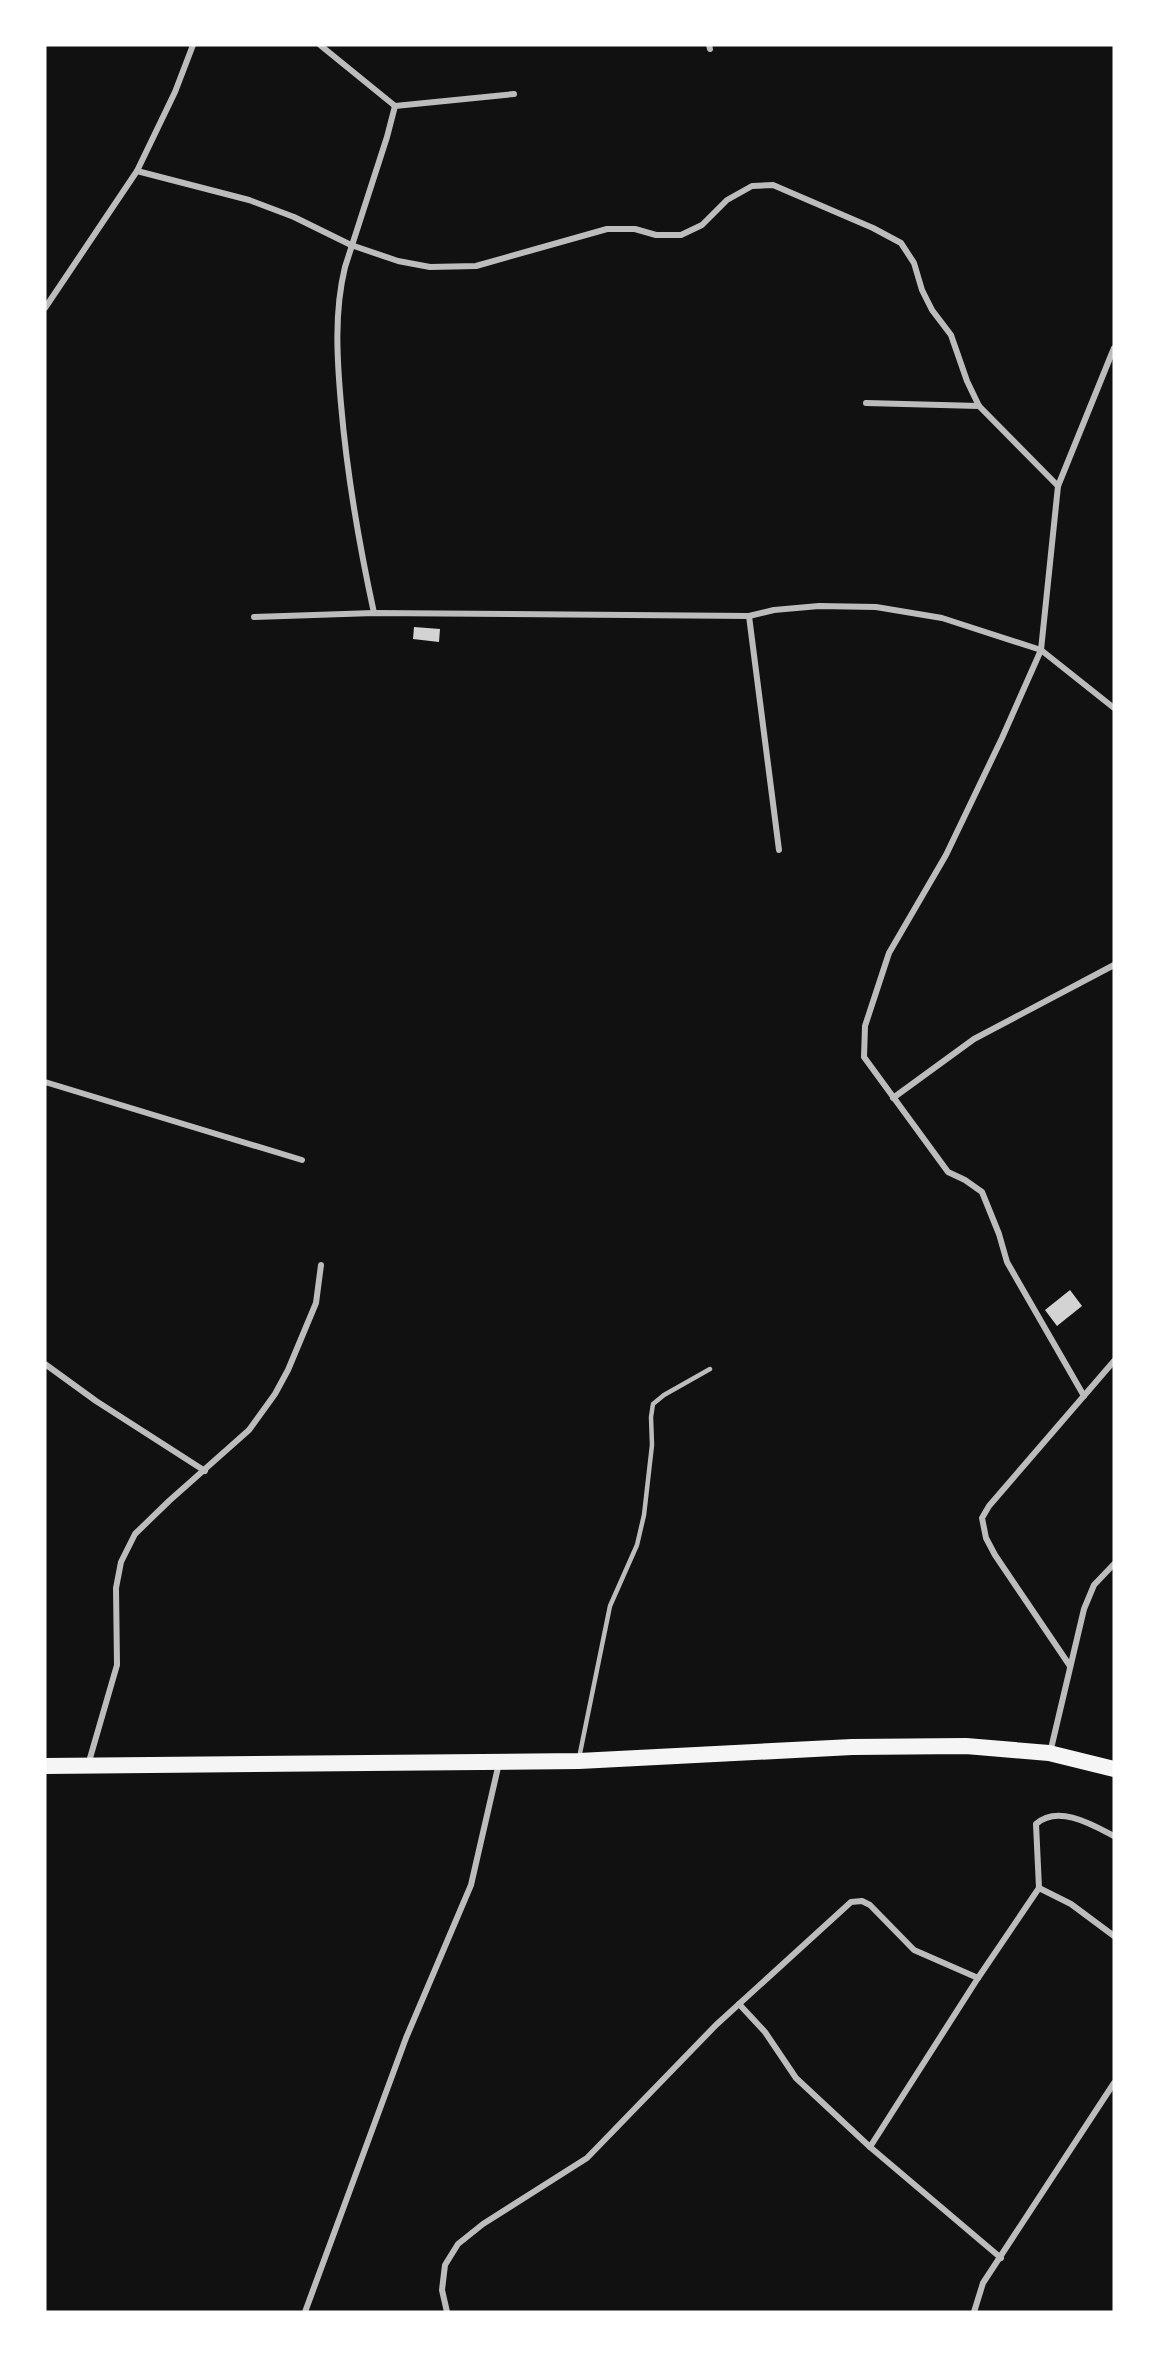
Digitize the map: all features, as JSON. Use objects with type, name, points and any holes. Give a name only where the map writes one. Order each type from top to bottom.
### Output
[{"type":"highway","points":[[45,1766],[579,1761],[909,1746],[966,1746],[1049,1753],[1114,1769]]},
{"type":"street","points":[[45,308],[137,171],[175,92],[193,45]]},
{"type":"street","points":[[320,45],[395,105],[514,94]]},
{"type":"street","points":[[374,613],[362,561],[346,456],[338,369],[338,316],[340,286],[351,245],[387,137],[395,105]]},
{"type":"street","points":[[137,171],[249,200],[294,217],[351,245],[398,261],[430,267],[476,266],[607,229],[635,229],[656,235],[681,235],[702,225],[728,200],[752,186],[773,185],[873,228],[901,243],[914,263],[922,290],[932,310],[951,335],[967,381],[979,406],[1058,486]]},
{"type":"street","points":[[1084,1396],[1007,1262],[999,1234],[982,1192],[948,1172],[864,1057],[863,1037],[889,953],[946,855],[1041,650],[1058,486],[1114,348]]},
{"type":"street","points":[[866,403],[979,406]]},
{"type":"street","points":[[254,617],[374,613],[749,616],[774,610],[819,606],[876,607],[942,618],[1041,650],[1114,708]]},
{"type":"street","points":[[749,616],[778,850]]},
{"type":"street","points":[[893,1098],[974,1039],[1114,965]]},
{"type":"street","points":[[45,1082],[302,1160]]},
{"type":"street","points":[[87,1765],[117,1665],[116,1588],[121,1562],[135,1534],[249,1430],[275,1394],[288,1370],[316,1303],[321,1265]]},
{"type":"street","points":[[1070,1666],[994,1555],[986,1538],[982,1518],[989,1506],[1114,1362]]},
{"type":"street","points":[[45,1364],[96,1401],[205,1471]]},
{"type":"street","points":[[1049,1753],[1084,1609],[1094,1585],[1114,1564]]},
{"type":"street","points":[[305,2312],[406,2038],[471,1885],[500,1762]]},
{"type":"street","points":[[870,2147],[978,1978],[1039,1888],[1036,1824],[1052,1817],[1069,1817],[1090,1823],[1114,1836]]},
{"type":"street","points":[[1039,1888],[1071,1904],[1114,1936]]},
{"type":"street","points":[[447,2312],[442,2290],[444,2265],[458,2244],[483,2224],[587,2158],[716,2025],[851,1902],[856,1900],[870,1905],[914,1950],[978,1978]]},
{"type":"street","points":[[739,2004],[765,2032],[796,2078],[870,2147],[1001,2258]]},
{"type":"street","points":[[974,2312],[983,2283],[1114,2083]]},
{"type":"lane","points":[[579,1761],[610,1606],[637,1545],[644,1515],[652,1445],[653,1404],[664,1395],[710,1369]]},
{"type":"building","points":[[414,627],[440,629],[439,642],[413,639]]},
{"type":"building","points":[[1070,1290],[1082,1306],[1057,1326],[1045,1310]]}]
